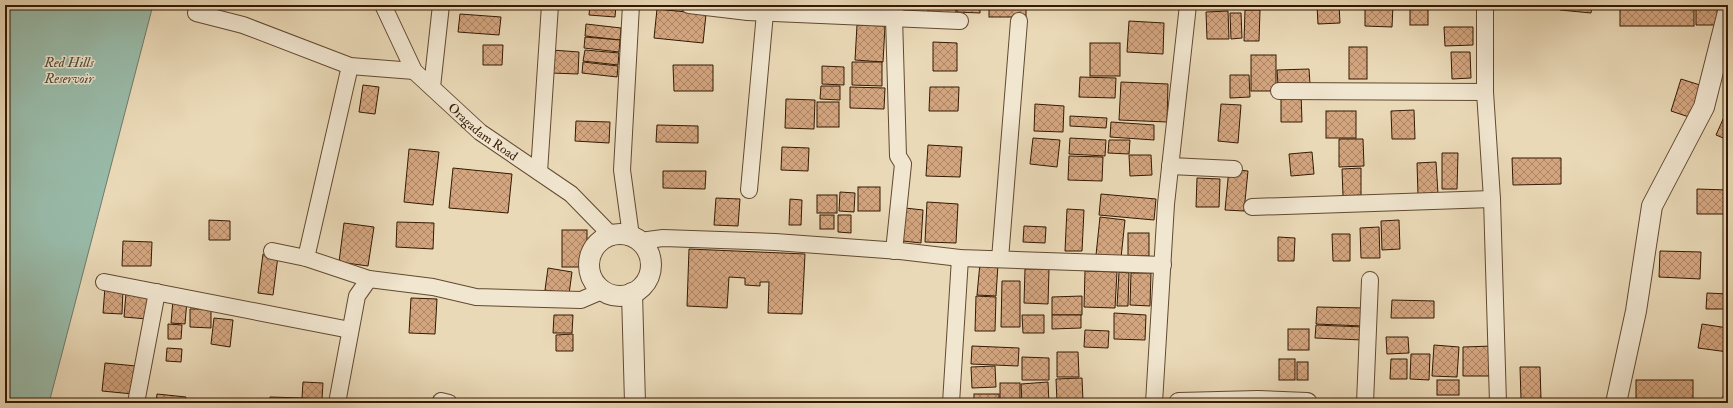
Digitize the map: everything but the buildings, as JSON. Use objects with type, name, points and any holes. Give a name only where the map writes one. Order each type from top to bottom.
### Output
[{"type":"street","name":"Oragadam Road","points":[[383,5],[414,71],[480,132],[571,194],[611,235]]},
{"type":"street","points":[[432,87],[441,5]]},
{"type":"street","points":[[539,172],[550,5]]},
{"type":"street","points":[[632,5],[622,170],[635,238],[646,248],[650,258],[650,269],[647,279],[641,288],[632,293],[617,296],[602,291],[594,283],[590,274],[588,264],[590,255],[595,246],[602,239],[611,235],[621,234],[635,238],[686,238],[775,242],[894,251],[960,258],[1000,258],[1163,265]]},
{"type":"street","points":[[689,5],[748,8],[765,13],[895,11],[960,21]]},
{"type":"street","points":[[1154,403],[1170,166],[1188,5]]},
{"type":"street","points":[[1485,5],[1485,92],[1492,200],[1498,403]]},
{"type":"street","points":[[894,251],[903,164],[898,156],[895,11]]},
{"type":"street","points":[[1616,403],[1636,311],[1652,206],[1704,106],[1728,12]]},
{"type":"street","points":[[196,13],[243,25],[350,66],[414,71]]},
{"type":"street","points":[[749,190],[765,13]]},
{"type":"street","points":[[1000,258],[1019,21]]},
{"type":"street","points":[[306,258],[350,66]]},
{"type":"street","points":[[1279,91],[1485,92]]},
{"type":"street","points":[[1170,166],[1234,169]]},
{"type":"street","points":[[1252,207],[1492,200]]},
{"type":"street","points":[[272,251],[306,258],[369,279],[432,287],[476,297],[581,300],[602,291]]},
{"type":"street","points":[[951,403],[960,258]]},
{"type":"street","points":[[337,403],[357,296],[369,279]]},
{"type":"street","points":[[1365,403],[1370,280]]},
{"type":"street","points":[[104,282],[350,330]]},
{"type":"street","points":[[136,403],[157,292]]},
{"type":"street","points":[[632,293],[635,403]]},
{"type":"street","points":[[1179,403],[1307,403]]},
{"type":"water","name":"Red Hills Reservoir","points":[[5,5],[153,5],[49,403],[5,403]]}]
